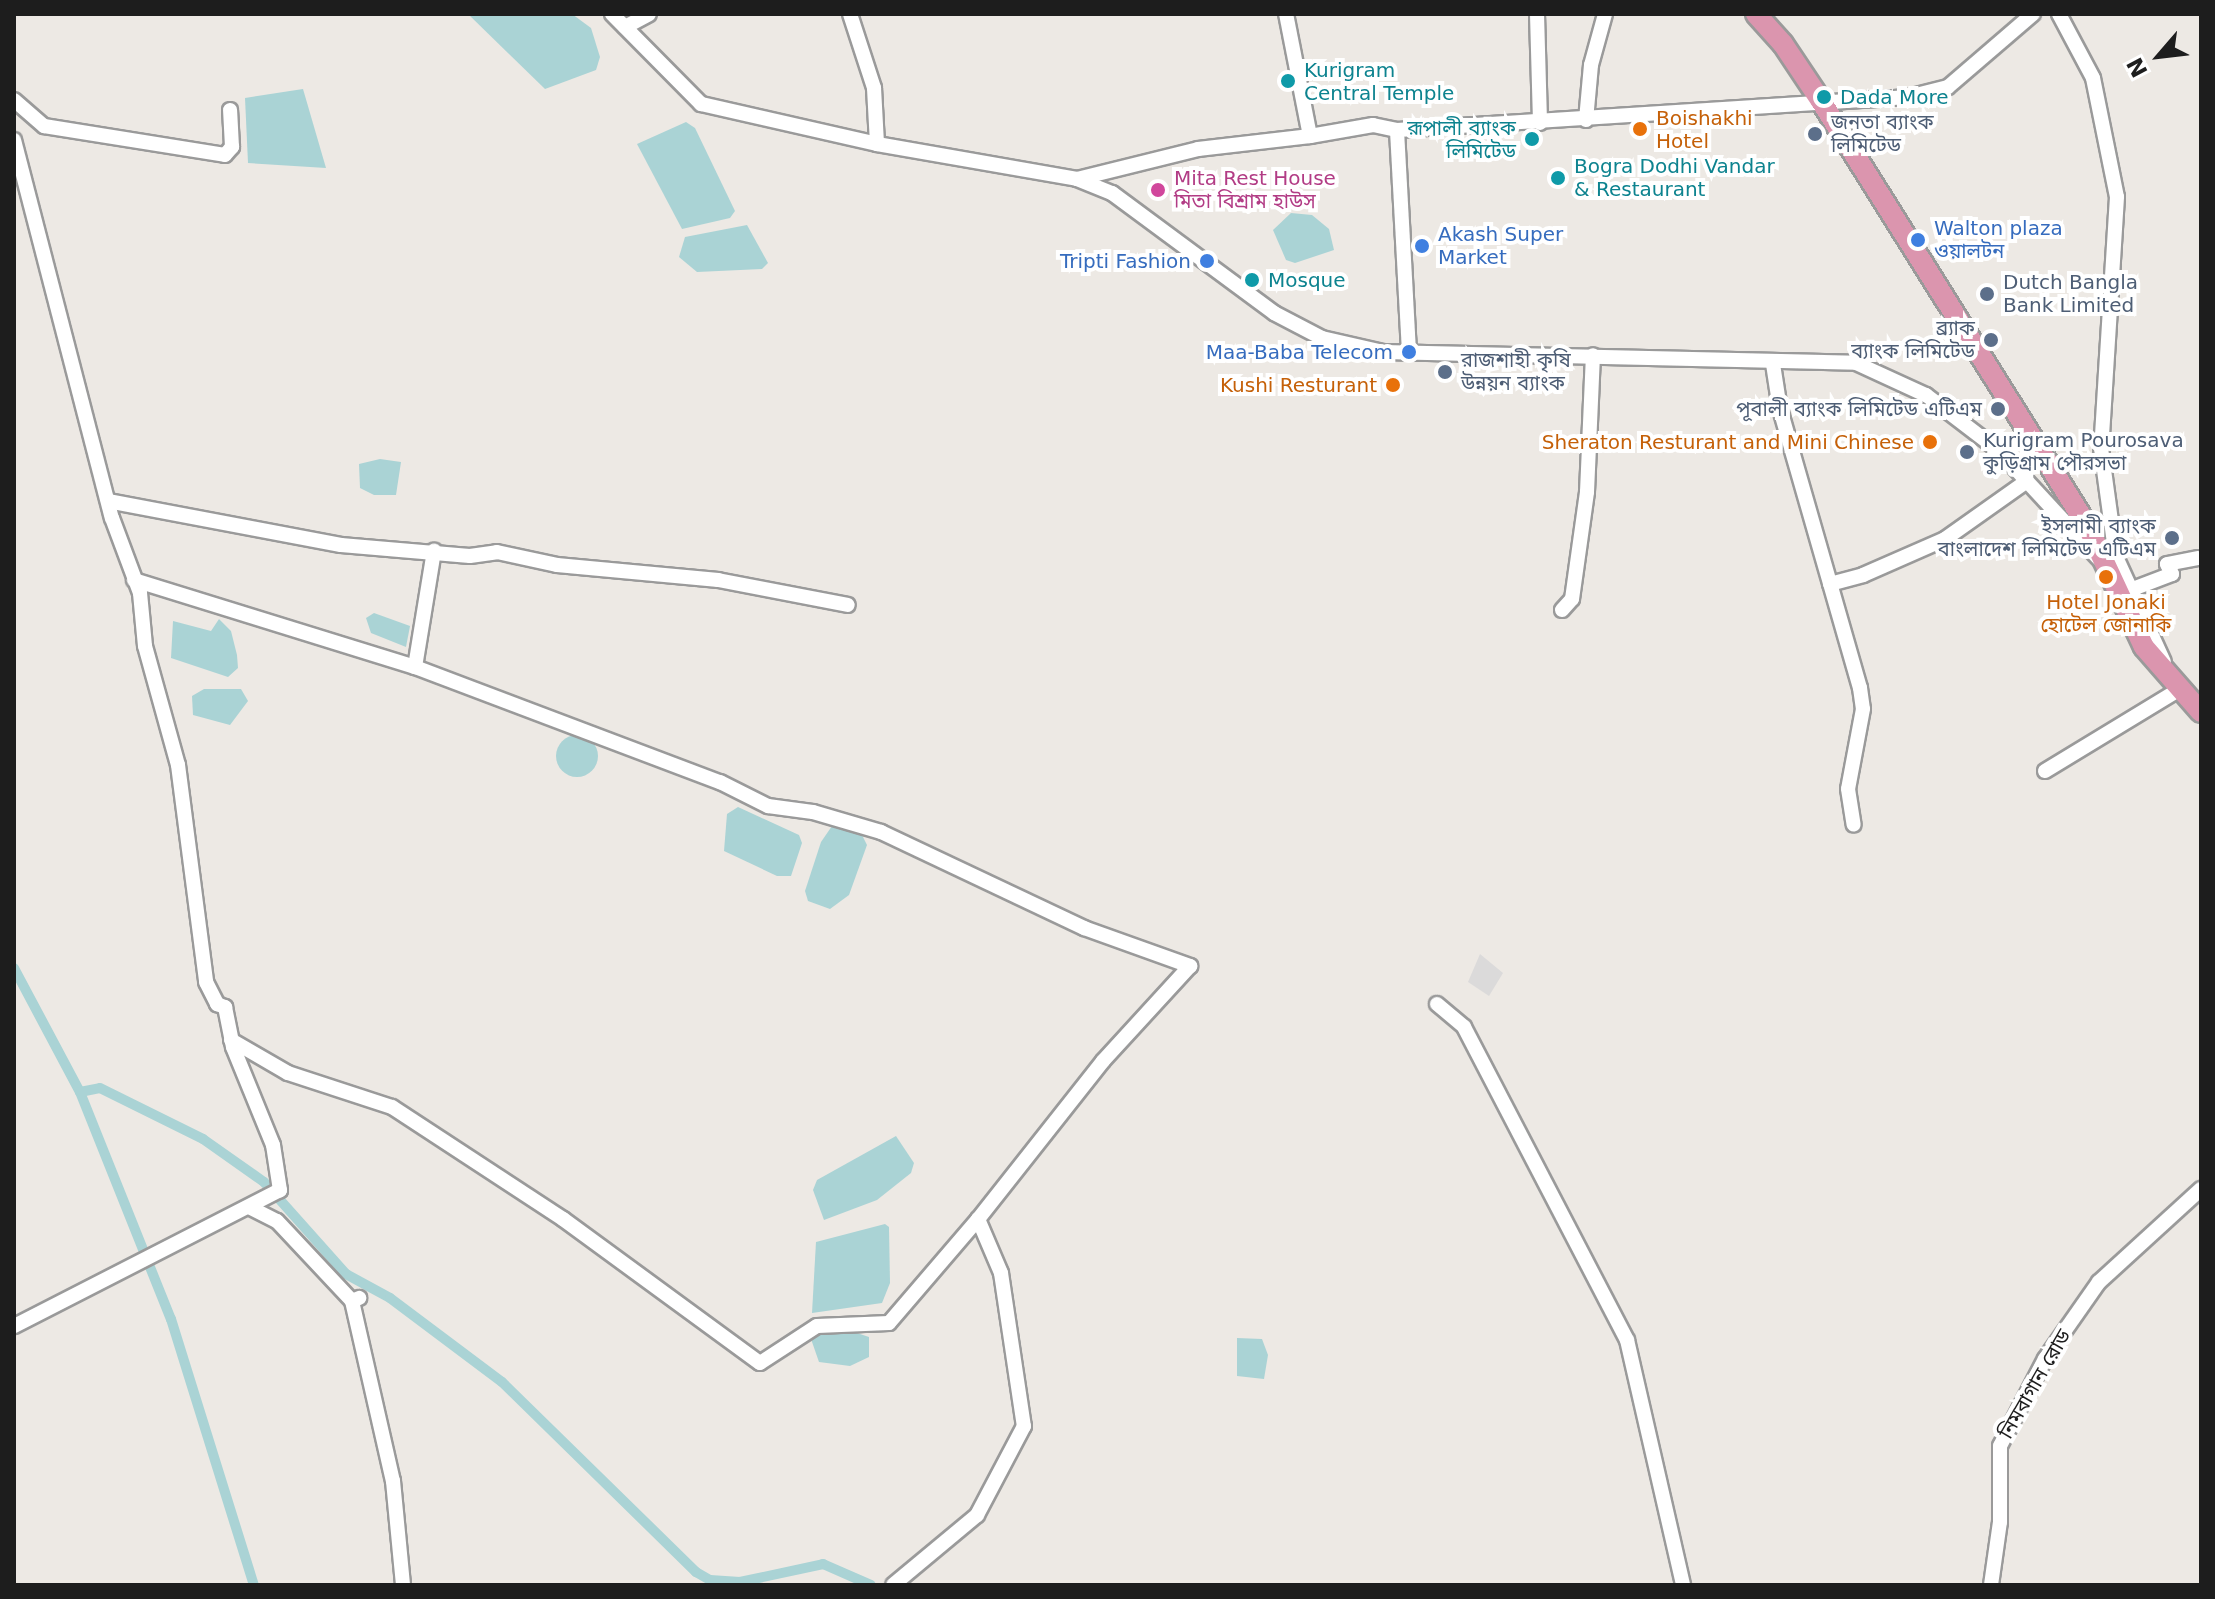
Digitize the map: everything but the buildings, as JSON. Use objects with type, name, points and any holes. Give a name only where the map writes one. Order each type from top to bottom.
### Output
[{"type":"highway","points":[[1756,14],[1783,44],[1821,101],[2080,514],[2144,647],[2178,690],[2201,712]]},
{"type":"street","points":[[612,14],[701,104],[877,144],[1077,179],[1144,213],[1198,260],[1310,332],[1383,352],[1593,355],[1773,364],[1856,363],[1912,389],[1998,450],[2103,564]]},
{"type":"street","points":[[625,27],[649,14]]},
{"type":"street","points":[[850,14],[874,88],[877,144]]},
{"type":"street","points":[[1286,14],[1310,136]]},
{"type":"street","points":[[1537,14],[1540,123]]},
{"type":"street","points":[[1586,120],[1591,65],[1605,14]]},
{"type":"street","points":[[1077,179],[1198,149],[1373,125],[1397,130],[1540,123],[1908,97],[1948,87],[2033,14]]},
{"type":"street","points":[[2045,771],[2178,690],[2116,557],[2101,448],[2117,197],[2093,78],[2059,14]]},
{"type":"street","points":[[14,100],[44,126],[225,155],[232,147],[230,110]]},
{"type":"street","points":[[1397,130],[1409,352]]},
{"type":"street","points":[[14,140],[108,501],[134,580],[154,685],[178,765],[199,950],[209,988],[217,1004],[225,1007],[231,1040],[273,1145],[280,1190],[14,1326]]},
{"type":"street","points":[[1562,610],[1572,599],[1587,492],[1593,355]]},
{"type":"street","points":[[1773,364],[1780,409],[1863,709],[1848,789],[1854,825]]},
{"type":"street","points":[[1830,584],[1863,575],[1945,539],[2027,481]]},
{"type":"street","points":[[108,501],[341,545],[470,556],[497,552],[557,565],[718,580],[848,605]]},
{"type":"street","points":[[415,667],[434,551]]},
{"type":"street","points":[[2130,590],[2172,574],[2167,564],[2197,558]]},
{"type":"street","points":[[134,580],[415,667],[706,777],[768,806],[813,812],[881,832],[1084,928],[1190,966],[1112,1050],[978,1219],[889,1323],[817,1326],[760,1363],[563,1219],[392,1107],[288,1073],[231,1040]]},
{"type":"street","points":[[1437,1004],[1464,1027],[1627,1340],[1683,1585]]},
{"type":"street","name":"নিমবাগান রোড","points":[[1991,1585],[2000,1522],[2000,1446],[2045,1359],[2099,1282],[2201,1189]]},
{"type":"street","points":[[249,1207],[277,1221],[356,1299],[393,1481],[403,1585]]},
{"type":"street","points":[[893,1585],[977,1515],[1024,1426],[1001,1273],[978,1219]]},
{"type":"shaded area","points":[[1480,954],[1503,973],[1489,996],[1468,982]]},
{"type":"water","points":[[468,14],[572,14],[591,28],[600,57],[596,70],[545,89]]},
{"type":"water","points":[[303,89],[326,168],[248,163],[245,98]]},
{"type":"water","points":[[686,122],[695,128],[735,211],[730,218],[682,229],[637,144]]},
{"type":"water","points":[[1291,213],[1312,215],[1329,229],[1334,250],[1295,263],[1286,260],[1273,230]]},
{"type":"water","points":[[747,225],[768,263],[762,269],[697,272],[679,257],[685,237]]},
{"type":"water","points":[[380,459],[401,462],[396,495],[374,495],[360,488],[359,464]]},
{"type":"water","points":[[374,613],[410,626],[406,647],[371,633],[366,618]]},
{"type":"water","points":[[219,619],[231,631],[237,655],[238,668],[228,677],[171,658],[173,621],[211,631]]},
{"type":"water","points":[[204,689],[241,689],[248,701],[230,725],[193,715],[192,696]]},
{"type":"water","points":[[577,735],[592,741],[598,756],[592,771],[577,777],[562,771],[556,756],[562,741]]},
{"type":"water","points":[[738,807],[799,835],[802,843],[791,876],[777,876],[724,851],[727,814]]},
{"type":"water","points":[[832,826],[861,833],[867,845],[849,895],[830,909],[808,901],[805,891],[821,842]]},
{"type":"water","points":[[896,1136],[914,1163],[911,1173],[877,1200],[824,1220],[813,1190],[817,1180]]},
{"type":"water","points":[[885,1224],[889,1227],[890,1283],[882,1303],[812,1313],[816,1242]]},
{"type":"water","points":[[845,1329],[869,1337],[869,1357],[850,1366],[819,1362],[811,1339],[826,1330]]},
{"type":"water","points":[[1237,1338],[1262,1339],[1268,1355],[1264,1379],[1237,1376]]},
{"type":"waterway","points":[[14,968],[80,1092],[171,1319],[254,1585]]},
{"type":"waterway","points":[[80,1092],[100,1088],[203,1139],[264,1182],[346,1274],[390,1298],[502,1382],[696,1572],[710,1580],[740,1582],[823,1564],[871,1585]]},
{"type":"place","name":"Kurigram Central Temple","points":[[1288,81]]},
{"type":"place","name":"Dada More","points":[[1824,97]]},
{"type":"place","name":"Boishakhi Hotel","points":[[1640,129]]},
{"type":"place","name":"জনতা ব্যাংক লিমিটেড","points":[[1815,134]]},
{"type":"place","name":"রূপালী ব্যাংক লিমিটেড","points":[[1532,139]]},
{"type":"place","name":"Bogra Dodhi Vandar & Restaurant","points":[[1558,178]]},
{"type":"place","name":"Mita Rest House মিতা বিশ্রাম হাউস","points":[[1158,190]]},
{"type":"place","name":"Walton plaza ওয়ালটন","points":[[1918,240]]},
{"type":"place","name":"Akash Super Market","points":[[1422,246]]},
{"type":"place","name":"Tripti Fashion","points":[[1207,261]]},
{"type":"place","name":"Mosque","points":[[1252,280]]},
{"type":"place","name":"Dutch Bangla Bank Limited","points":[[1987,294]]},
{"type":"place","name":"ব্র্যাক ব্যাংক লিমিটেড","points":[[1991,340]]},
{"type":"place","name":"Maa-Baba Telecom","points":[[1409,352]]},
{"type":"place","name":"রাজশাহী কৃষি উন্নয়ন ব্যাংক","points":[[1445,372]]},
{"type":"place","name":"Kushi Resturant","points":[[1393,385]]},
{"type":"place","name":"পূবালী ব্যাংক লিমিটেড এটিএম","points":[[1998,409]]},
{"type":"place","name":"Sheraton Resturant and Mini Chinese","points":[[1930,442]]},
{"type":"place","name":"Kurigram Pourosava কুড়িগ্রাম পৌরসভা","points":[[1967,452]]},
{"type":"place","name":"ইসলামী ব্যাংক বাংলাদেশ লিমিটেড এটিএম","points":[[2172,538]]},
{"type":"place","name":"Hotel Jonaki হোটেল জোনাকি","points":[[2106,577]]}]
